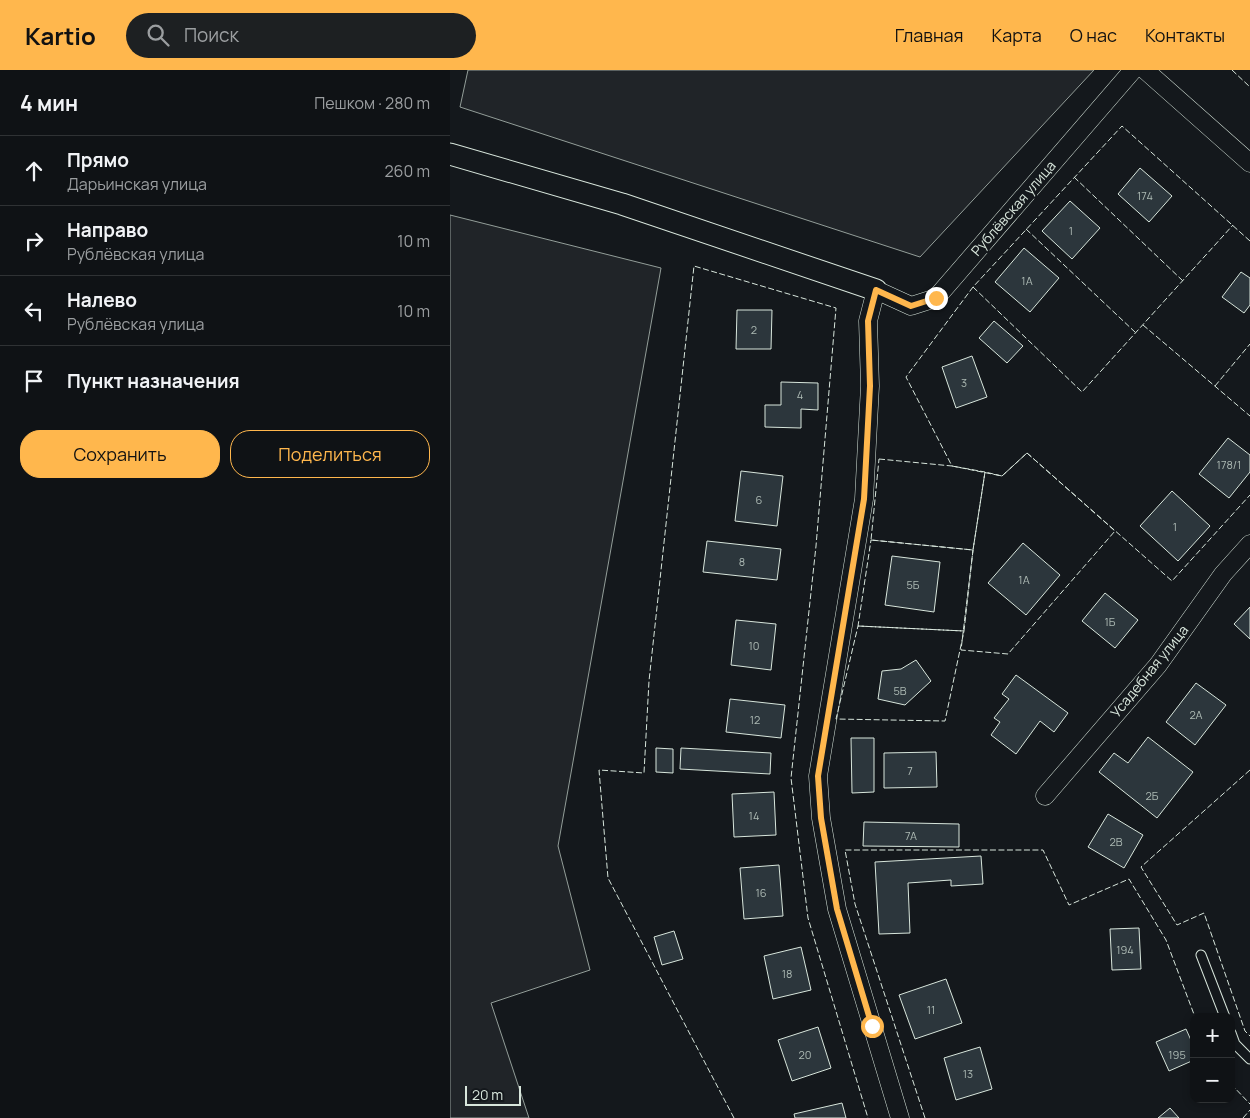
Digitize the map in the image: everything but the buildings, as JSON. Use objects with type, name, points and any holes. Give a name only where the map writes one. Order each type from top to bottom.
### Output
[{"type":"street","name":"Рублёвская улица","points":[[876,290],[911,306],[936,298],[1133,70]]},
{"type":"street","points":[[1145,70],[1250,163]]},
{"type":"street","points":[[450,154],[622,204],[876,290],[868,321],[870,386],[864,499],[818,776],[821,818],[837,909],[900,1118]]},
{"type":"street","name":"Усадебная улица","points":[[1045,796],[1158,665],[1223,574],[1250,544]]},
{"type":"lane","points":[[1201,955],[1223,1013]]},
{"type":"lane","points":[[1235,1044],[1250,1058]]},
{"type":"shaded area","points":[[468,70],[1094,70],[920,257],[460,107]]},
{"type":"shaded area","points":[[450,215],[661,268],[558,846],[590,970],[491,1003],[529,1118],[450,1118]]},
{"type":"fence","points":[[1232,70],[1250,87]]},
{"type":"fence","points":[[1250,241],[1122,126],[973,287],[906,377],[952,466],[1002,476],[1027,453],[1172,581],[1250,495]]},
{"type":"fence","points":[[1074,177],[1183,281]]},
{"type":"fence","points":[[973,287],[1082,392],[1233,225]]},
{"type":"fence","points":[[1026,229],[1136,333]]},
{"type":"fence","points":[[734,1118],[608,878],[599,770],[644,773],[649,681],[694,266],[836,308],[816,546],[791,778],[808,918],[868,1118]]},
{"type":"fence","points":[[1143,325],[1250,416]]},
{"type":"fence","points":[[1215,386],[1250,344]]},
{"type":"fence","points":[[1027,453],[1115,531],[1008,654],[961,650],[985,472],[1002,476],[1027,453]]},
{"type":"fence","points":[[879,459],[952,466],[985,472],[973,550],[871,540],[879,459]]},
{"type":"fence","points":[[871,540],[973,550],[964,631],[858,626],[871,540]]},
{"type":"fence","points":[[858,626],[964,631],[945,721],[836,719],[858,626]]},
{"type":"fence","points":[[1250,770],[1141,867],[1177,925],[1204,913],[1245,1031],[1250,1036]]},
{"type":"fence","points":[[925,1118],[855,904],[845,850],[1043,850],[1069,905],[1129,879],[1166,940],[1193,1013]]},
{"type":"fence","points":[[1235,1088],[1250,1104]]},
{"type":"fence","points":[[1243,1118],[1250,1110]]},
{"type":"route","points":[[872,1026],[837,909],[821,818],[818,776],[827,711],[853,579],[864,499],[870,386],[868,321],[876,290],[911,306],[936,298]]}]
